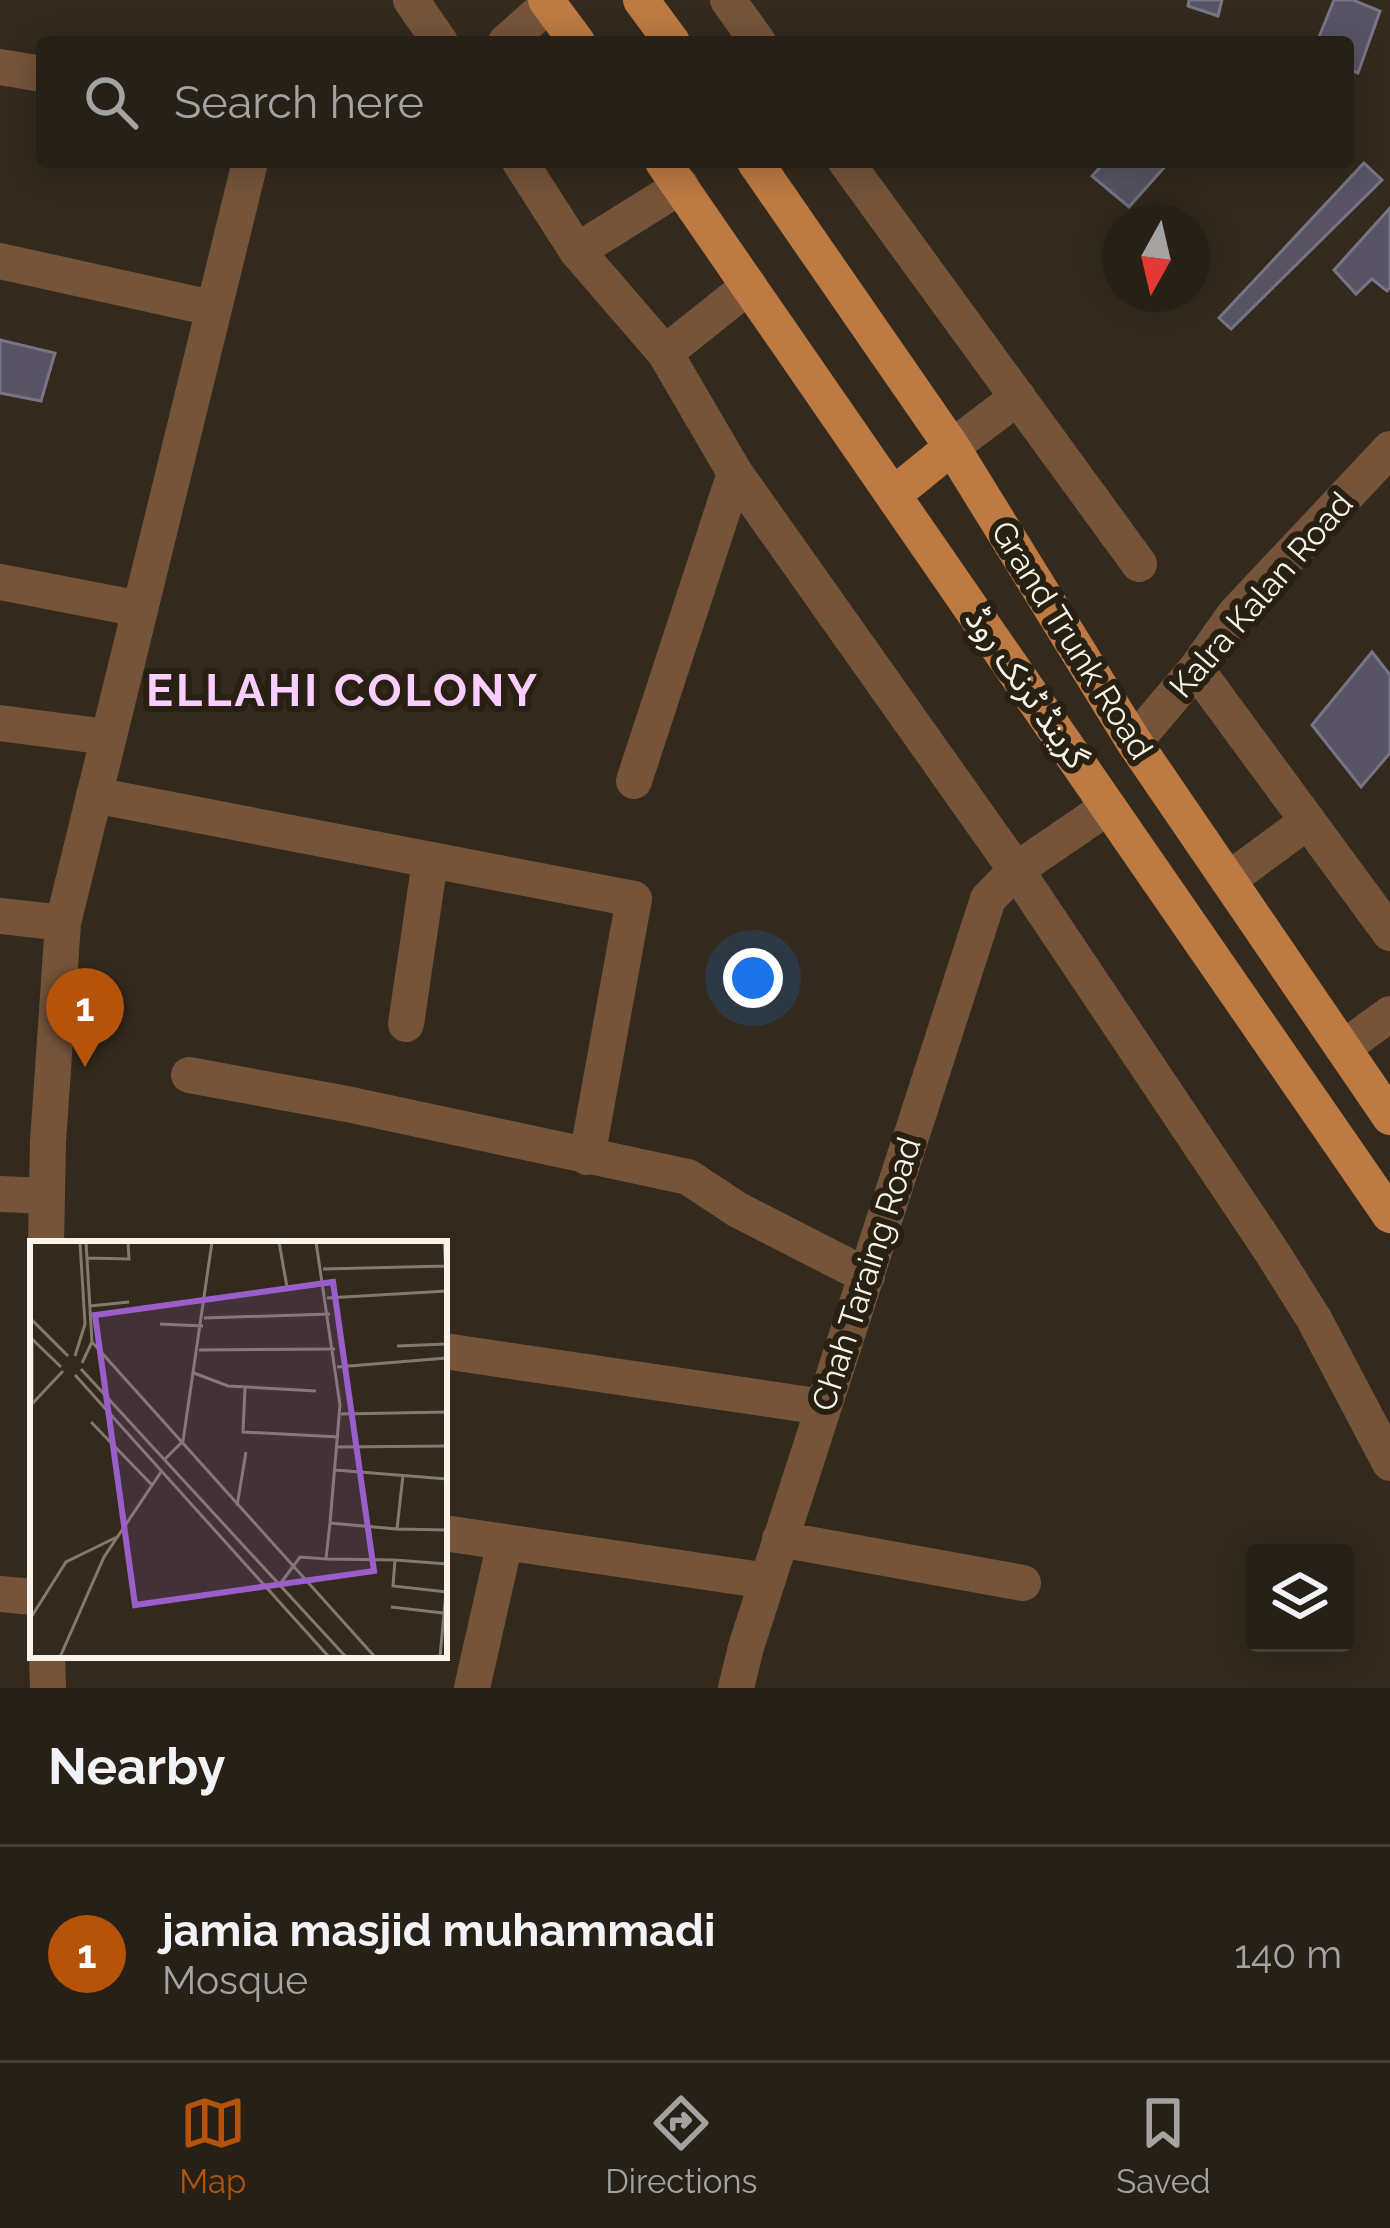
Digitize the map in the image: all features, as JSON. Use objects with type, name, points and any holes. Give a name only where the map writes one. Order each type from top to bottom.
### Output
[{"type":"main road","points":[[641,0],[668,36]]},
{"type":"main road","points":[[548,2],[573,36]]},
{"type":"main road","name":"Grand Trunk Road","points":[[759,168],[952,447],[1134,742],[1390,1117]]},
{"type":"main road","name":"گرینڈ ٹرنک روڈ","points":[[672,174],[1390,1215]]},
{"type":"main road","points":[[893,494],[952,447]]},
{"type":"street","points":[[411,0],[436,36]]},
{"type":"street","points":[[728,0],[750,36]]},
{"type":"street","points":[[512,36],[548,2]]},
{"type":"street","points":[[0,68],[36,73]]},
{"type":"street","points":[[46,1241],[63,923],[248,168]]},
{"type":"street","points":[[524,168],[578,251],[664,353],[735,473],[1016,870],[1292,1284],[1390,1462]]},
{"type":"street","points":[[850,168],[1139,563]]},
{"type":"street","points":[[578,251],[672,174]]},
{"type":"street","points":[[0,261],[212,308]]},
{"type":"street","points":[[664,353],[749,286]]},
{"type":"street","points":[[952,447],[1018,397]]},
{"type":"street","name":"Kalra Kalan Road","points":[[1134,742],[1234,615],[1390,449]]},
{"type":"street","points":[[634,781],[735,473]]},
{"type":"street","points":[[0,582],[140,609]]},
{"type":"street","points":[[1196,669],[1390,933]]},
{"type":"street","points":[[0,723],[107,737]]},
{"type":"street","points":[[94,795],[634,899],[587,1156]]},
{"type":"street","points":[[1016,870],[1108,807]]},
{"type":"street","points":[[1228,880],[1308,821]]},
{"type":"street","points":[[406,1024],[430,861]]},
{"type":"street","name":"Chah Taraing Road","points":[[736,1688],[988,899],[1016,870]]},
{"type":"street","points":[[0,916],[63,923]]},
{"type":"street","points":[[1343,1048],[1390,1014]]},
{"type":"street","points":[[189,1075],[688,1177],[738,1210],[867,1276]]},
{"type":"street","points":[[0,1194],[46,1196]]},
{"type":"street","points":[[447,1351],[823,1407]]},
{"type":"street","points":[[447,1533],[767,1581]]},
{"type":"street","points":[[780,1540],[1023,1583]]},
{"type":"street","points":[[472,1688],[505,1542]]},
{"type":"street","points":[[0,1594],[30,1597]]},
{"type":"street","points":[[47,1658],[48,1688]]},
{"type":"building","points":[[1189,0],[1222,0],[1218,16],[1188,6]]},
{"type":"building","points":[[1334,0],[1353,0],[1380,11],[1358,73],[1354,71],[1354,36],[1319,36]]},
{"type":"building","points":[[1364,163],[1382,180],[1231,329],[1219,318]]},
{"type":"building","points":[[1099,168],[1164,168],[1132,204],[1125,204],[1092,176]]},
{"type":"building","points":[[1390,208],[1390,288],[1387,291],[1372,279],[1356,294],[1334,270]]},
{"type":"building","points":[[0,340],[55,353],[41,401],[0,393]]},
{"type":"building","points":[[1372,652],[1390,675],[1390,753],[1361,787],[1312,725]]},
{"type":"place","name":"jamia masjid muhammadi","points":[[85,1067]]},
{"type":"district","name":"ELLAHI COLONY","points":[[343,690]]}]
